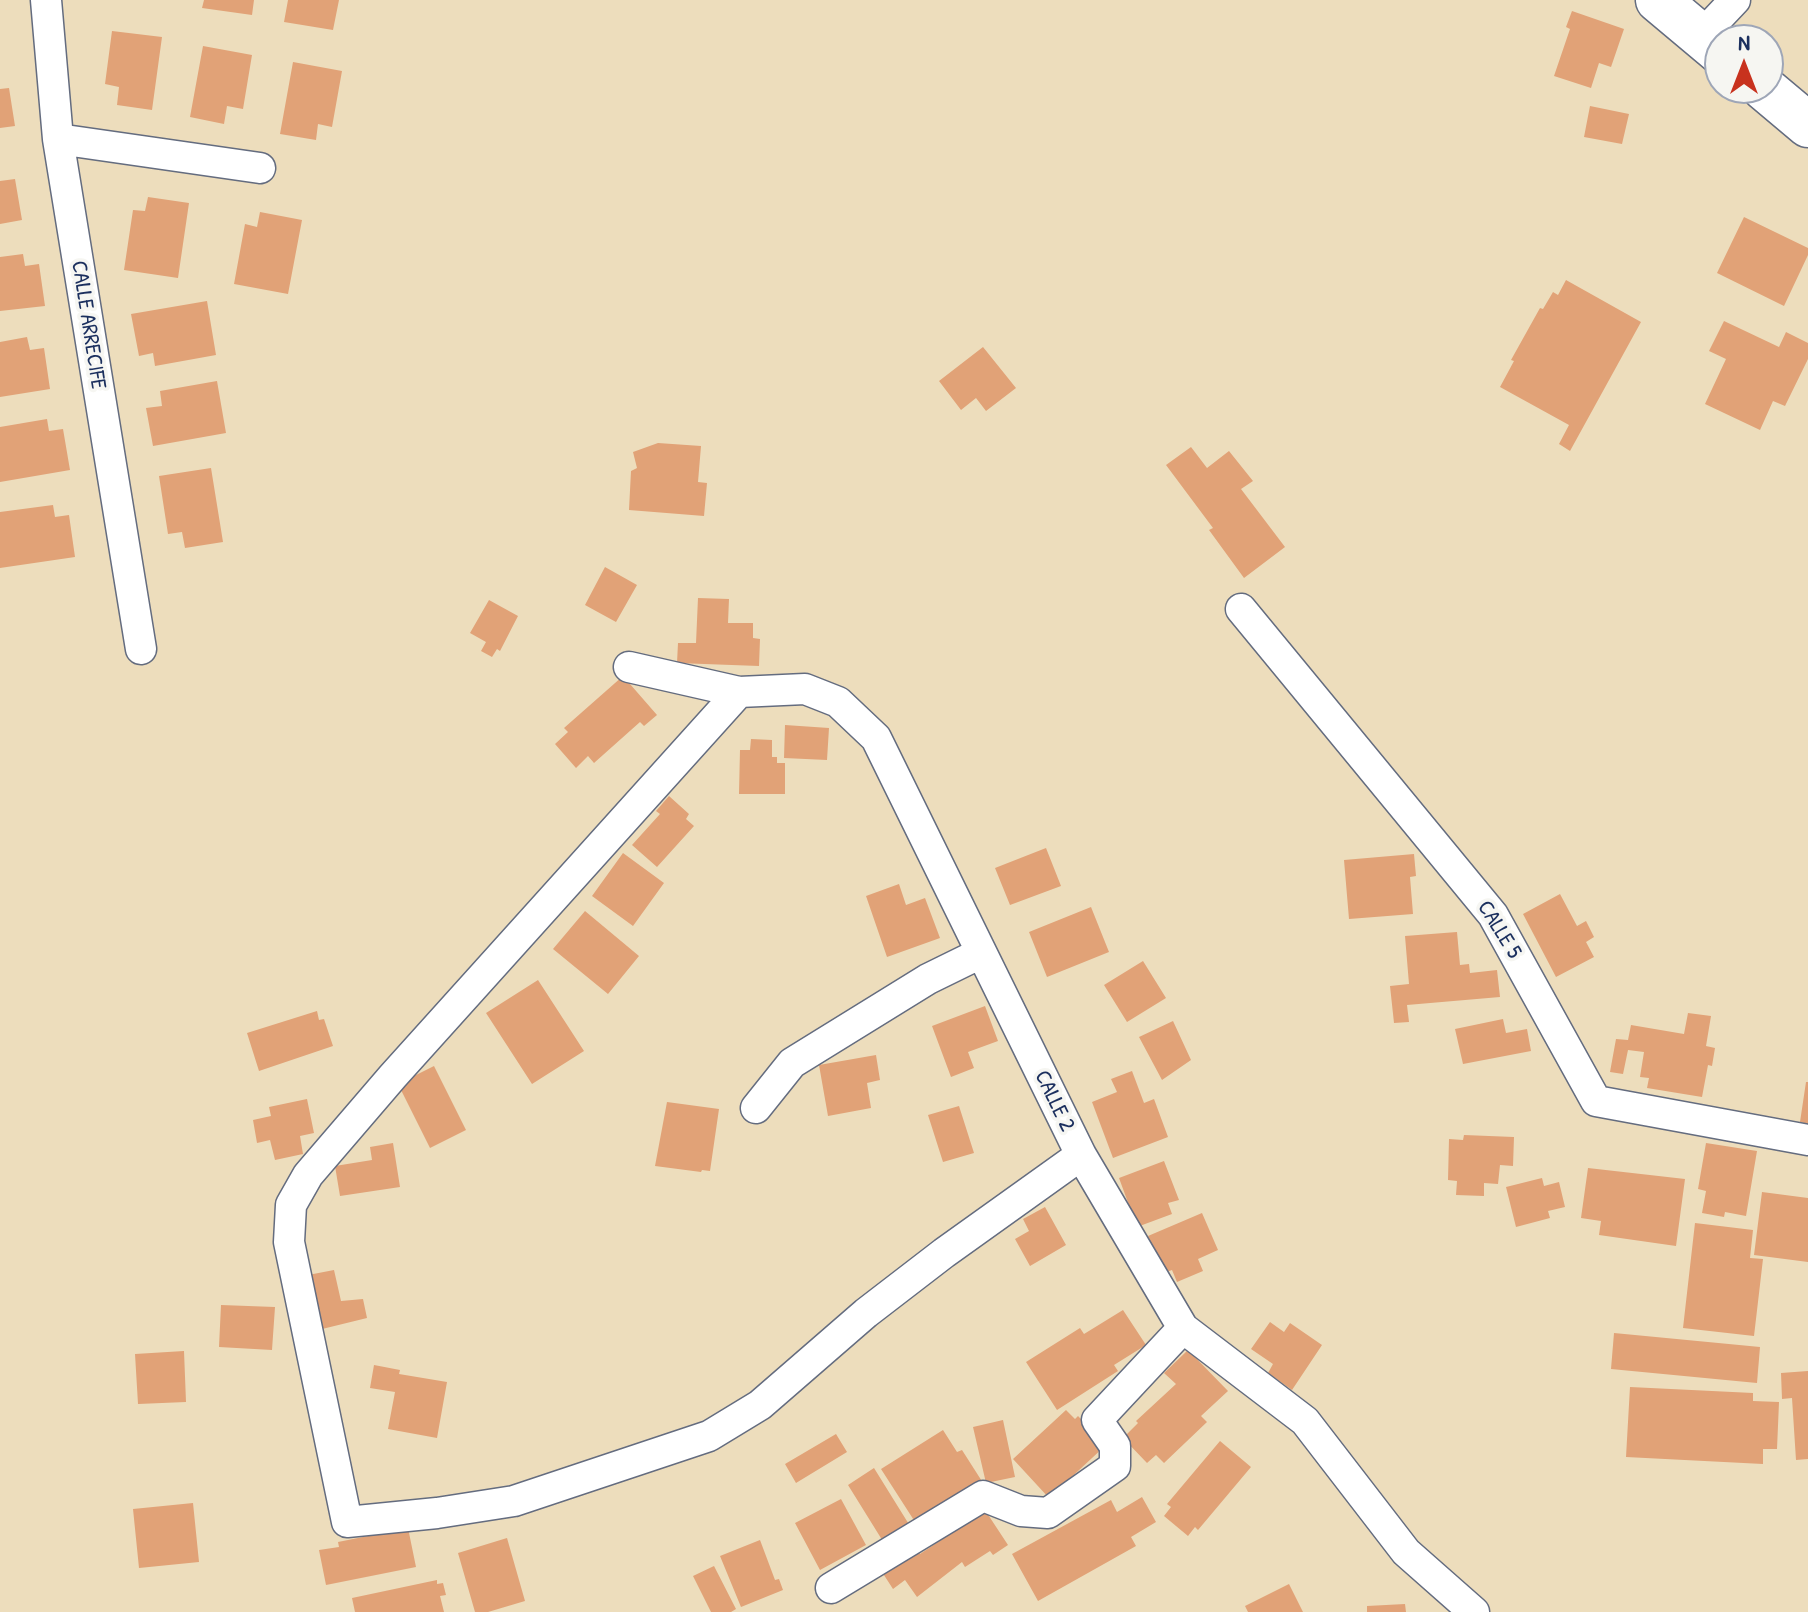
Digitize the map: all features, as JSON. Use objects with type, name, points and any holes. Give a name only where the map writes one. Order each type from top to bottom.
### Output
[{"type":"street","name":"CALLE ARRECIFE","points":[[46,0],[58,139],[141,649]]},
{"type":"street","points":[[1658,0],[1704,39]]},
{"type":"street","points":[[1721,24],[1735,0]]},
{"type":"street","points":[[1783,104],[1808,125]]},
{"type":"street","points":[[58,139],[260,168]]},
{"type":"street","name":"CALLE 5","points":[[1241,609],[1493,915],[1596,1101],[1808,1140]]},
{"type":"street","name":"CALLE 2","points":[[629,667],[739,692],[805,689],[838,702],[876,738],[1081,1155],[1183,1328],[1305,1421],[1406,1552],[1474,1612]]},
{"type":"street","points":[[739,692],[393,1076],[308,1175],[291,1205],[289,1242],[347,1522],[514,1501],[709,1436],[760,1405],[944,1253],[1081,1155]]},
{"type":"street","points":[[756,1108],[792,1063],[928,979],[981,953]]},
{"type":"street","points":[[831,1588],[983,1496],[1021,1511],[1048,1513],[1115,1466],[1115,1446],[1097,1420],[1183,1328]]},
{"type":"building","points":[[204,0],[254,0],[252,15],[202,8]]},
{"type":"building","points":[[288,0],[339,0],[333,30],[284,22]]},
{"type":"building","points":[[1572,11],[1624,29],[1611,67],[1599,63],[1591,88],[1554,76],[1570,29],[1566,27]]},
{"type":"building","points":[[112,31],[162,37],[152,110],[117,105],[119,87],[105,84]]},
{"type":"building","points":[[203,46],[252,55],[243,109],[227,106],[224,124],[190,117]]},
{"type":"building","points":[[293,62],[342,71],[332,127],[318,124],[316,140],[280,134]]},
{"type":"building","points":[[9,88],[15,126],[0,128],[0,89]]},
{"type":"building","points":[[1590,106],[1629,114],[1622,144],[1584,137]]},
{"type":"building","points":[[15,179],[22,220],[0,224],[0,181]]},
{"type":"building","points":[[148,197],[189,203],[178,278],[124,270],[133,210],[145,211]]},
{"type":"building","points":[[260,212],[302,220],[288,294],[234,284],[245,224],[257,227]]},
{"type":"building","points":[[1744,217],[1808,248],[1808,255],[1784,306],[1717,273]]},
{"type":"building","points":[[23,254],[25,266],[39,264],[45,306],[0,311],[0,257]]},
{"type":"building","points":[[1566,280],[1641,322],[1570,451],[1559,444],[1569,425],[1500,387],[1540,308],[1543,309],[1553,292],[1558,295]]},
{"type":"building","points":[[207,301],[216,355],[155,366],[153,353],[139,356],[131,314]]},
{"type":"building","points":[[1724,321],[1779,347],[1786,332],[1808,343],[1808,359],[1785,406],[1773,401],[1760,430],[1705,404],[1726,359],[1709,351]]},
{"type":"building","points":[[27,337],[30,350],[44,348],[50,389],[0,397],[0,342]]},
{"type":"building","points":[[983,347],[1016,388],[986,411],[976,398],[961,410],[939,381]]},
{"type":"building","points":[[217,381],[226,433],[153,446],[146,408],[162,406],[160,391]]},
{"type":"building","points":[[47,419],[49,431],[63,429],[70,470],[0,482],[0,427]]},
{"type":"building","points":[[658,443],[701,446],[698,482],[707,483],[704,516],[629,510],[631,471],[637,468],[633,452]]},
{"type":"building","points":[[1191,447],[1207,468],[1229,451],[1253,481],[1241,489],[1285,547],[1244,578],[1209,530],[1213,528],[1166,465]]},
{"type":"building","points":[[211,468],[223,542],[185,548],[182,532],[168,534],[159,476]]},
{"type":"building","points":[[53,505],[55,517],[69,515],[75,557],[0,568],[0,512]]},
{"type":"building","points":[[605,567],[637,585],[616,622],[585,605]]},
{"type":"building","points":[[698,598],[729,599],[728,623],[753,623],[753,638],[760,639],[759,666],[677,663],[678,643],[696,643]]},
{"type":"building","points":[[489,600],[518,616],[500,651],[497,649],[492,657],[481,651],[486,642],[470,633]]},
{"type":"building","points":[[623,676],[657,715],[644,726],[640,722],[594,763],[588,756],[576,768],[555,744],[568,732],[564,728]]},
{"type":"building","points":[[785,725],[829,728],[827,760],[784,758]]},
{"type":"building","points":[[751,739],[772,740],[772,757],[777,757],[777,763],[785,763],[785,794],[739,794],[740,750],[750,750]]},
{"type":"building","points":[[669,796],[689,814],[686,819],[694,826],[657,867],[632,845],[660,814],[656,811]]},
{"type":"building","points":[[1046,848],[1061,886],[1010,905],[995,868]]},
{"type":"building","points":[[623,853],[664,883],[633,926],[592,896]]},
{"type":"building","points":[[1414,854],[1416,876],[1410,877],[1413,914],[1349,919],[1344,860]]},
{"type":"building","points":[[899,884],[906,905],[925,898],[940,938],[887,957],[866,896]]},
{"type":"building","points":[[1560,894],[1577,926],[1586,921],[1594,937],[1586,942],[1594,957],[1556,977],[1523,914]]},
{"type":"building","points":[[1091,907],[1109,952],[1047,977],[1029,932]]},
{"type":"building","points":[[585,911],[639,956],[608,994],[553,949]]},
{"type":"building","points":[[1457,932],[1460,965],[1469,964],[1470,973],[1497,970],[1500,997],[1407,1005],[1409,1022],[1394,1023],[1390,986],[1409,984],[1405,936]]},
{"type":"building","points":[[1143,961],[1166,998],[1127,1022],[1104,985]]},
{"type":"building","points":[[538,980],[584,1051],[532,1084],[486,1013]]},
{"type":"building","points":[[985,1006],[998,1041],[968,1052],[974,1068],[951,1077],[932,1026]]},
{"type":"building","points":[[317,1011],[319,1020],[324,1019],[333,1046],[259,1071],[247,1033]]},
{"type":"building","points":[[1688,1013],[1711,1016],[1706,1046],[1715,1048],[1712,1066],[1708,1065],[1702,1097],[1647,1088],[1649,1078],[1640,1077],[1644,1052],[1628,1050],[1623,1074],[1610,1072],[1616,1039],[1628,1040],[1631,1025],[1684,1034]]},
{"type":"building","points":[[1503,1019],[1506,1033],[1527,1029],[1531,1051],[1463,1064],[1455,1029]]},
{"type":"building","points":[[1173,1021],[1191,1060],[1162,1080],[1139,1037]]},
{"type":"building","points":[[876,1055],[880,1080],[867,1083],[871,1108],[828,1116],[819,1065]]},
{"type":"building","points":[[434,1066],[466,1130],[430,1148],[398,1084]]},
{"type":"building","points":[[1132,1071],[1144,1103],[1154,1099],[1168,1137],[1113,1158],[1092,1102],[1117,1092],[1111,1079]]},
{"type":"building","points":[[1808,1082],[1808,1124],[1800,1122]]},
{"type":"building","points":[[307,1099],[314,1133],[300,1136],[303,1154],[275,1160],[270,1140],[257,1143],[253,1120],[271,1116],[269,1107]]},
{"type":"building","points":[[667,1102],[719,1109],[710,1171],[655,1166]]},
{"type":"building","points":[[959,1106],[974,1153],[943,1162],[928,1115]]},
{"type":"building","points":[[1464,1135],[1514,1137],[1513,1166],[1500,1165],[1498,1184],[1484,1183],[1484,1196],[1456,1195],[1457,1181],[1448,1180],[1449,1139],[1463,1140]]},
{"type":"building","points":[[393,1143],[400,1187],[340,1196],[335,1166],[372,1160],[370,1147]]},
{"type":"building","points":[[1706,1143],[1757,1151],[1746,1216],[1725,1212],[1724,1217],[1702,1213],[1706,1191],[1698,1189]]},
{"type":"building","points":[[1164,1161],[1179,1200],[1168,1203],[1172,1214],[1137,1227],[1119,1178]]},
{"type":"building","points":[[1588,1168],[1685,1179],[1676,1246],[1599,1235],[1601,1221],[1581,1218]]},
{"type":"building","points":[[1542,1178],[1544,1186],[1559,1182],[1565,1207],[1548,1211],[1550,1218],[1516,1227],[1506,1187]]},
{"type":"building","points":[[1762,1192],[1808,1198],[1808,1262],[1754,1255]]},
{"type":"building","points":[[1045,1207],[1066,1245],[1030,1266],[1015,1239],[1029,1231],[1023,1219]]},
{"type":"building","points":[[1202,1213],[1218,1250],[1198,1259],[1203,1271],[1177,1282],[1172,1270],[1164,1273],[1148,1236]]},
{"type":"building","points":[[1695,1223],[1753,1230],[1750,1258],[1763,1259],[1754,1336],[1683,1328]]},
{"type":"building","points":[[334,1270],[341,1301],[363,1299],[367,1318],[314,1331],[303,1276]]},
{"type":"building","points":[[221,1305],[275,1307],[272,1350],[219,1347]]},
{"type":"building","points":[[1123,1310],[1146,1345],[1114,1365],[1118,1371],[1057,1410],[1026,1362],[1080,1328],[1084,1334]]},
{"type":"building","points":[[1270,1322],[1284,1332],[1290,1323],[1322,1345],[1292,1390],[1268,1373],[1273,1364],[1251,1349]]},
{"type":"building","points":[[1614,1333],[1760,1347],[1757,1383],[1611,1369]]},
{"type":"building","points":[[1188,1350],[1228,1391],[1201,1416],[1207,1422],[1164,1463],[1156,1455],[1147,1463],[1123,1438],[1138,1423],[1136,1421],[1176,1384],[1164,1373]]},
{"type":"building","points":[[184,1351],[186,1402],[138,1404],[135,1354]]},
{"type":"building","points":[[374,1365],[400,1370],[399,1374],[447,1382],[437,1438],[388,1429],[395,1392],[370,1388]]},
{"type":"building","points":[[1808,1371],[1808,1459],[1796,1460],[1792,1398],[1782,1399],[1781,1373]]},
{"type":"building","points":[[1630,1387],[1753,1393],[1753,1401],[1779,1402],[1777,1449],[1763,1449],[1763,1464],[1626,1457]]},
{"type":"building","points":[[1066,1410],[1075,1419],[1078,1416],[1106,1445],[1049,1498],[1013,1459]]},
{"type":"building","points":[[1003,1420],[1015,1477],[986,1483],[973,1427]]},
{"type":"building","points":[[943,1430],[957,1452],[962,1450],[985,1486],[917,1525],[881,1469]]},
{"type":"building","points":[[836,1434],[847,1452],[796,1483],[785,1464]]},
{"type":"building","points":[[1220,1441],[1251,1467],[1198,1530],[1195,1527],[1188,1536],[1164,1516],[1171,1507],[1167,1504]]},
{"type":"building","points":[[874,1468],[910,1526],[884,1543],[848,1485]]},
{"type":"building","points":[[1142,1497],[1156,1522],[1131,1537],[1136,1546],[1038,1601],[1012,1554],[1111,1500],[1117,1512]]},
{"type":"building","points":[[841,1499],[866,1545],[820,1570],[795,1523]]},
{"type":"building","points":[[193,1503],[199,1562],[139,1568],[133,1509]]},
{"type":"building","points":[[983,1507],[1008,1545],[993,1555],[990,1551],[965,1567],[962,1562],[917,1597],[905,1580],[893,1589],[882,1572],[917,1548],[920,1554],[971,1520]]},
{"type":"building","points":[[408,1528],[416,1567],[326,1585],[319,1550],[339,1547],[338,1542]]},
{"type":"building","points":[[507,1538],[525,1601],[488,1612],[475,1612],[458,1553]]},
{"type":"building","points":[[760,1540],[775,1580],[779,1579],[783,1590],[741,1607],[720,1556]]},
{"type":"building","points":[[714,1566],[736,1609],[731,1612],[711,1612],[693,1576]]},
{"type":"building","points":[[437,1580],[437,1584],[443,1583],[446,1595],[440,1596],[444,1612],[355,1612],[352,1598]]},
{"type":"building","points":[[1289,1584],[1303,1612],[1248,1612],[1245,1606]]},
{"type":"building","points":[[1405,1604],[1406,1612],[1367,1612],[1367,1606]]}]
